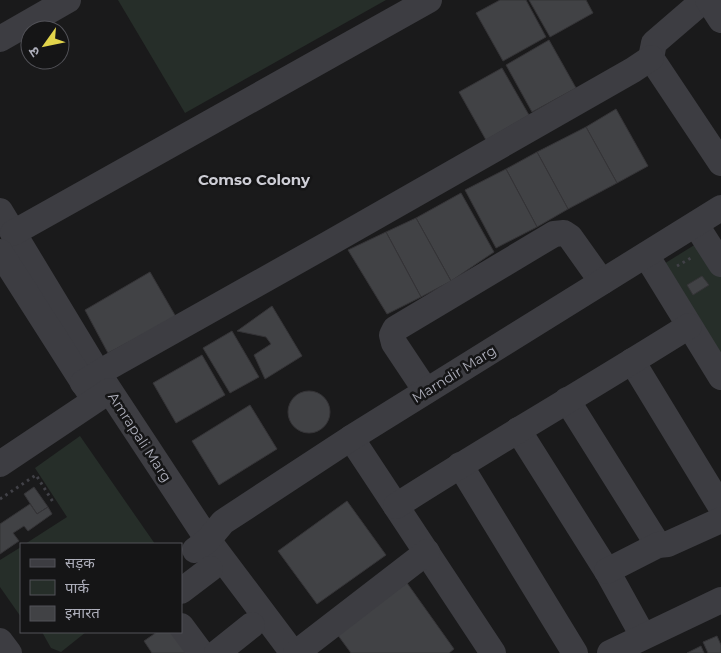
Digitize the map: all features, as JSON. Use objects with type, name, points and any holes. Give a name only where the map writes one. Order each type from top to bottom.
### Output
[{"type":"street","points":[[0,39],[68,0]]},
{"type":"street","points":[[6,243],[429,0]]},
{"type":"street","points":[[0,464],[96,387],[651,58],[654,43],[704,0]]},
{"type":"street","points":[[708,0],[721,20]]},
{"type":"street","points":[[651,58],[711,126],[721,163]]},
{"type":"street","name":"Marndir Marg","points":[[182,589],[223,522],[351,438],[721,208]]},
{"type":"street","name":"Amrapali Marg","points":[[0,211],[6,243],[96,387],[204,553],[273,653]]},
{"type":"street","points":[[696,225],[721,264]]},
{"type":"street","points":[[426,391],[394,343],[392,336],[395,329],[554,234],[564,233],[570,237],[602,282]]},
{"type":"street","points":[[646,255],[721,377]]},
{"type":"street","points":[[396,506],[689,326]]},
{"type":"street","points":[[632,361],[721,507]]},
{"type":"street","points":[[567,400],[658,545]]},
{"type":"street","points":[[518,430],[607,571],[644,636]]},
{"type":"street","points":[[351,438],[427,552],[488,651]]},
{"type":"street","points":[[460,465],[575,653]]},
{"type":"street","points":[[607,571],[658,545],[668,544],[721,520]]},
{"type":"street","points":[[295,653],[427,552]]},
{"type":"street","name":"Amrapali Marg","points":[[204,553],[295,653]]},
{"type":"street","points":[[610,653],[721,600]]},
{"type":"street","points":[[217,653],[252,625]]},
{"type":"street","points":[[182,627],[201,653]]},
{"type":"street","points":[[0,641],[8,653]]},
{"type":"path","points":[[0,499],[36,475],[53,502]]},
{"type":"green space","points":[[118,0],[386,0],[185,113]]},
{"type":"green space","points":[[696,244],[721,274],[721,366],[659,267]]},
{"type":"green space","points":[[80,436],[154,543],[27,543],[67,517],[35,468]]},
{"type":"green space","points":[[20,548],[20,616],[0,587],[0,560]]},
{"type":"green space","points":[[43,633],[85,633],[61,652],[51,648]]},
{"type":"building","points":[[500,0],[526,0],[546,37],[503,61],[476,13]]},
{"type":"building","points":[[529,0],[586,0],[593,13],[550,37]]},
{"type":"building","points":[[549,40],[576,88],[532,112],[506,65]]},
{"type":"building","points":[[502,68],[529,115],[486,140],[459,92]]},
{"type":"building","points":[[616,109],[648,166],[617,183],[586,127]]},
{"type":"building","points":[[586,127],[617,183],[568,209],[537,152]]},
{"type":"building","points":[[537,152],[568,209],[537,227],[506,169]]},
{"type":"building","points":[[506,169],[537,227],[496,248],[465,190]]},
{"type":"building","points":[[461,193],[494,252],[451,281],[416,218]]},
{"type":"building","points":[[416,218],[451,281],[421,297],[386,232]]},
{"type":"building","points":[[386,232],[421,297],[387,314],[348,250]]},
{"type":"building","points":[[150,272],[176,317],[108,353],[85,310]]},
{"type":"building","points":[[702,276],[709,285],[693,295],[687,285]]},
{"type":"building","points":[[272,306],[302,356],[265,379],[254,355],[271,344],[266,337],[237,331]]},
{"type":"building","points":[[232,331],[259,377],[230,393],[203,348]]},
{"type":"building","points":[[202,355],[225,395],[176,423],[153,383]]},
{"type":"building","points":[[309,391],[324,397],[330,412],[324,427],[309,433],[294,427],[288,412],[294,397]]},
{"type":"building","points":[[250,405],[277,449],[219,485],[192,441]]},
{"type":"building","points":[[34,487],[48,507],[37,514],[24,494]]},
{"type":"building","points":[[347,501],[386,555],[317,604],[278,551]]},
{"type":"building","points":[[30,504],[37,514],[48,507],[52,514],[28,531],[24,526],[13,533],[19,541],[0,554],[0,524]]},
{"type":"building","points":[[407,583],[454,649],[449,653],[351,653],[337,634]]},
{"type":"building","points":[[156,633],[182,633],[196,653],[152,653],[144,641]]},
{"type":"building","points":[[717,636],[721,645],[721,653],[708,653],[703,642]]},
{"type":"building","points":[[701,646],[704,653],[687,653]]},
{"type":"district","name":"Comso Colony","points":[[254,180]]}]
